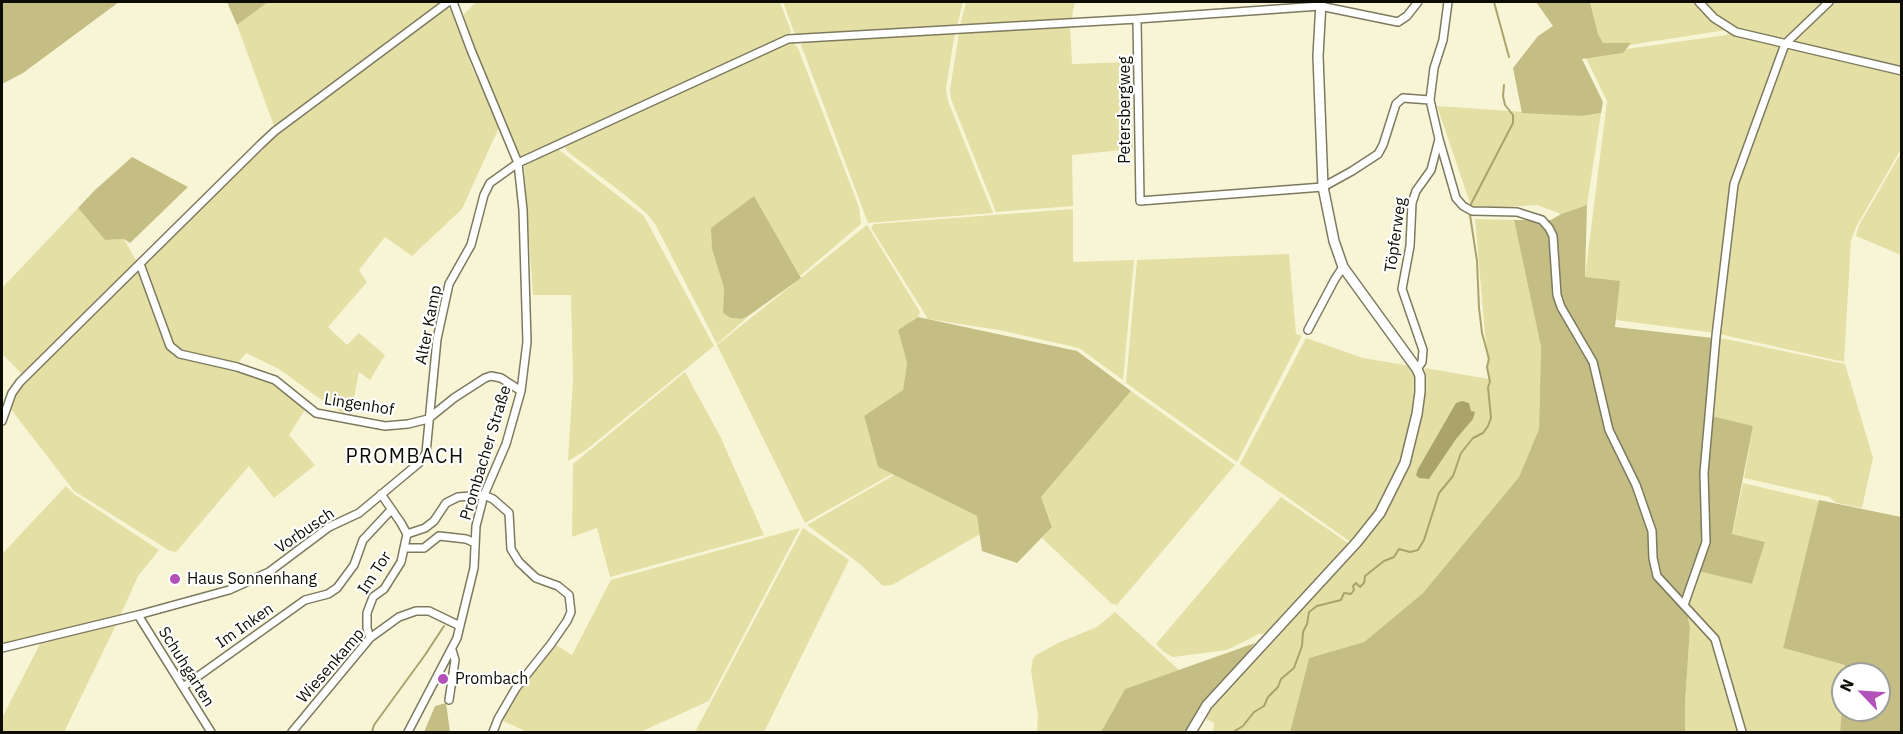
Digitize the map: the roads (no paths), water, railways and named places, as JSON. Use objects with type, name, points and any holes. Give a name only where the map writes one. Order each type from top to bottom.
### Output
[{"type":"street","points":[[2,421],[12,393],[20,382],[275,131],[448,2]]},
{"type":"street","name":"Prombacher Straße","points":[[408,732],[452,650],[460,627],[474,567],[475,543],[484,495],[506,444],[521,391],[527,342],[523,210],[518,163],[453,2]]},
{"type":"street","points":[[1137,19],[1320,4],[1398,22],[1407,16],[1418,2]]},
{"type":"street","name":"Töpferweg","points":[[1417,369],[1422,362],[1423,350],[1402,289],[1410,246],[1412,203],[1416,192],[1431,170],[1439,139],[1430,100],[1434,68],[1443,40],[1448,2]]},
{"type":"street","points":[[1699,2],[1725,27],[1736,32],[1902,71]]},
{"type":"street","points":[[1684,605],[1706,542],[1704,473],[1716,336],[1734,184],[1785,44],[1829,2]]},
{"type":"street","points":[[1191,732],[1207,705],[1357,542],[1380,513],[1405,463],[1417,414],[1420,376],[1417,369],[1343,267],[1334,241],[1323,187],[1318,56],[1320,4]]},
{"type":"street","name":"Alter Kamp","points":[[381,494],[419,463],[426,453],[437,339],[449,284],[471,245],[484,195],[490,183],[518,163],[788,39],[1137,19]]},
{"type":"street","name":"Petersbergweg","points":[[1137,19],[1140,201],[1323,187]]},
{"type":"street","points":[[1323,187],[1378,154],[1396,104],[1403,98],[1430,100]]},
{"type":"street","points":[[1439,139],[1456,198],[1463,206],[1472,211],[1516,212],[1542,220],[1549,228],[1553,236],[1557,295],[1561,307],[1593,362],[1609,430],[1636,485],[1652,531],[1653,558],[1657,576],[1715,639],[1742,732]]},
{"type":"street","name":"Lingenhof","points":[[140,264],[170,346],[180,354],[275,380],[316,413],[385,426],[408,424],[428,419],[454,398],[491,376],[501,378],[521,391]]},
{"type":"street","points":[[1308,330],[1343,267]]},
{"type":"street","points":[[381,494],[407,534],[425,528],[446,503],[458,496],[484,495],[493,499],[509,513],[511,549],[519,562],[536,578],[558,586],[569,596],[572,612],[551,644],[516,688],[493,732]]},
{"type":"street","name":"Vorbusch","points":[[2,648],[229,590],[269,572],[329,527],[358,513],[381,494]]},
{"type":"street","name":"Im Inken","points":[[183,687],[305,600],[328,594],[337,588],[354,565],[363,540],[391,510]]},
{"type":"street","name":"Im Tor","points":[[370,638],[367,613],[373,597],[384,589],[401,562],[407,534]]},
{"type":"street","points":[[405,548],[424,548],[439,536],[466,539],[475,543]]},
{"type":"street","name":"Wiesenkamp","points":[[292,732],[370,638],[399,616],[416,611],[429,612],[460,627]]},
{"type":"street","name":"Schuhgarten","points":[[138,615],[211,732]]},
{"type":"street","points":[[449,700],[455,660],[452,650]]},
{"type":"waterway","points":[[1494,2],[1509,57]]},
{"type":"waterway","points":[[1471,204],[1513,123],[1513,115],[1505,105],[1504,85]]},
{"type":"waterway","points":[[1233,732],[1243,726],[1254,712],[1264,706],[1281,679],[1294,668],[1302,646],[1303,632],[1309,612],[1317,606],[1341,600],[1344,593],[1351,594],[1356,583],[1360,587],[1364,583],[1365,576],[1384,561],[1394,557],[1399,549],[1410,552],[1418,550],[1424,540],[1439,493],[1453,476],[1461,453],[1473,438],[1483,433],[1488,426],[1491,418],[1488,387],[1490,382],[1487,367],[1489,359],[1482,333],[1477,261],[1470,215]]},
{"type":"waterway","points":[[372,732],[374,725],[444,626]]},
{"type":"place","name":"Haus Sonnenhang","points":[[175,579]]},
{"type":"place","name":"Prombach","points":[[443,679]]},
{"type":"district","name":"PROMBACH","points":[[405,457]]}]
